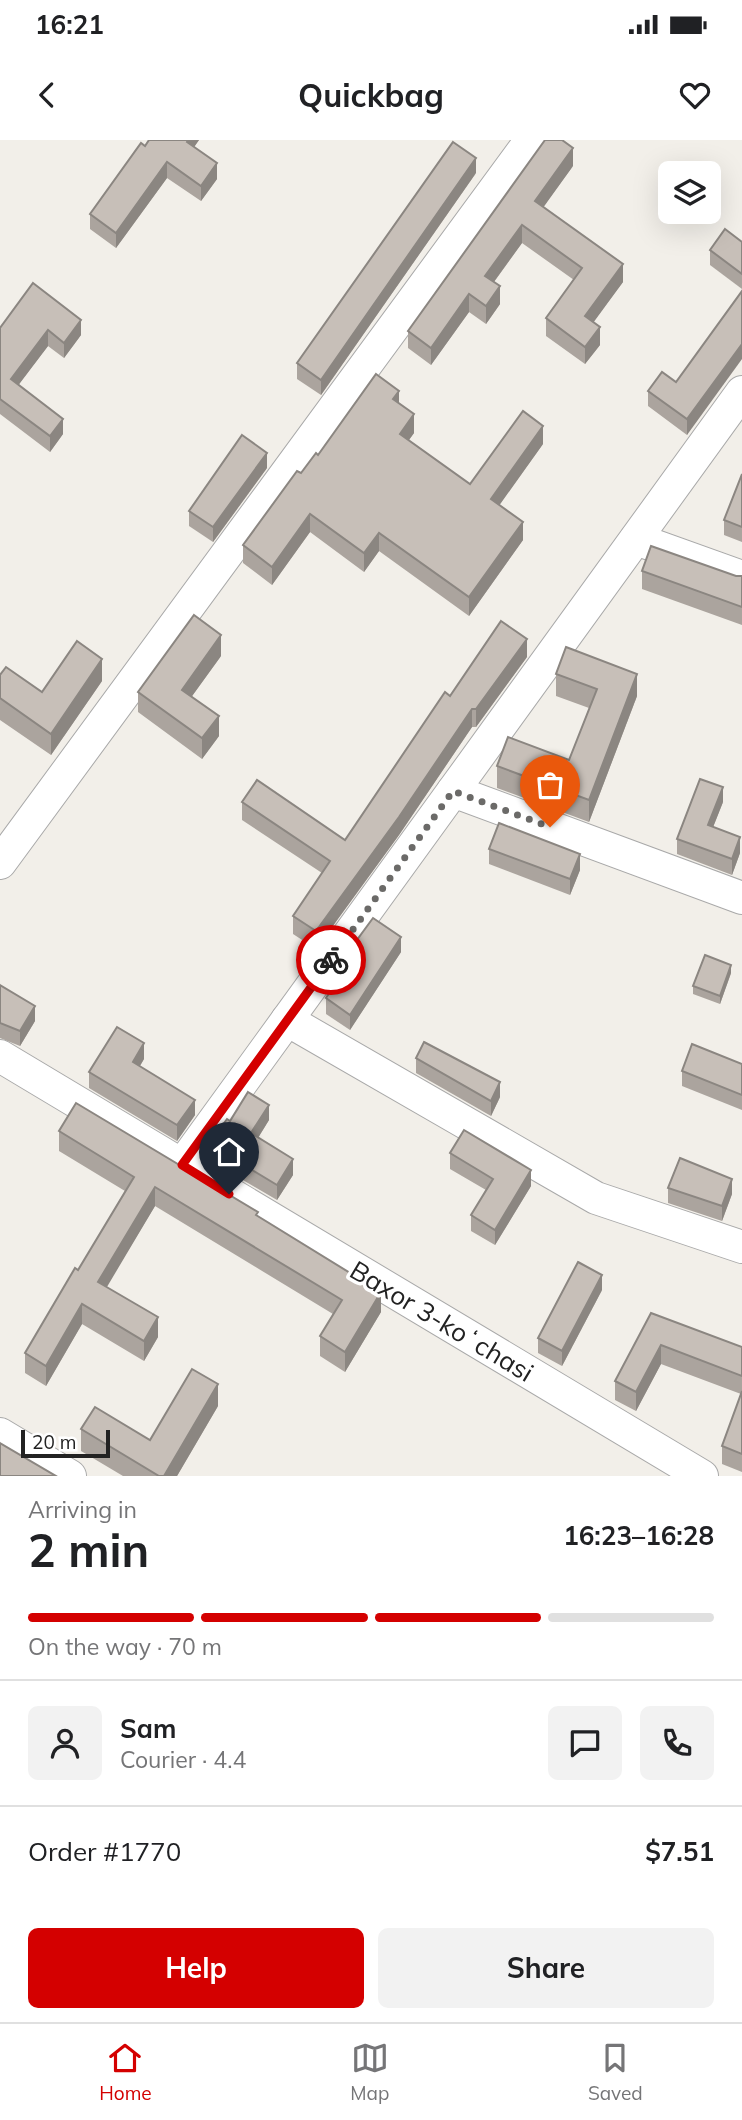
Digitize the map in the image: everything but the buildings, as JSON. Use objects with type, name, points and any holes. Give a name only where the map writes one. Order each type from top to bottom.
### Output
[{"type":"street","points":[[0,863],[531,140]]},
{"type":"street","points":[[182,1165],[742,392]]},
{"type":"street","points":[[636,539],[742,577]]},
{"type":"street","points":[[453,791],[742,898]]},
{"type":"street","points":[[287,1020],[596,1198],[742,1247]]},
{"type":"street","name":"Baxor 3-koʻchasi","points":[[0,1056],[702,1476]]},
{"type":"street","points":[[0,1434],[70,1476]]},
{"type":"way so far","points":[[331,960],[453,791],[550,827]]},
{"type":"route","points":[[229,1194],[182,1165],[331,960]]}]
